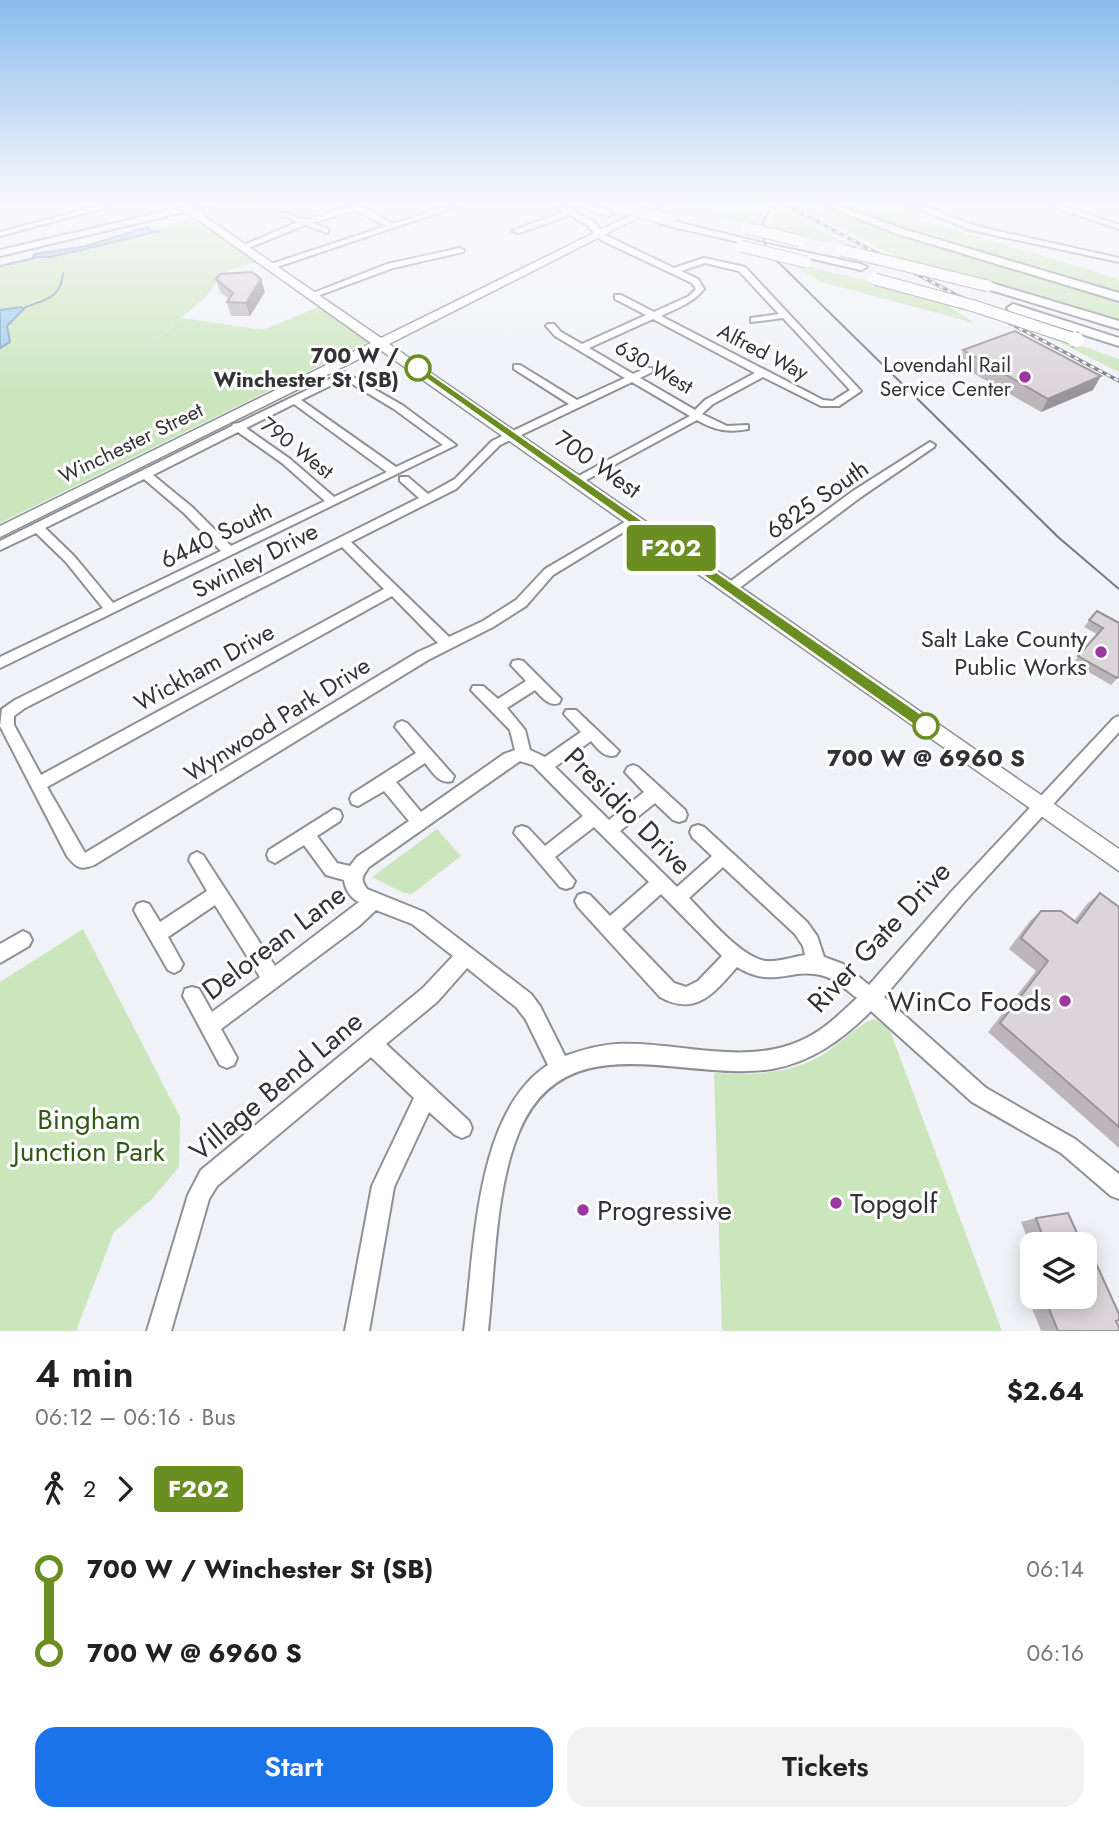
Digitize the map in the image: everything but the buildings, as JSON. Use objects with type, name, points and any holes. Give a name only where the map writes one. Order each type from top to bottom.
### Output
[{"type":"highway","points":[[846,268],[875,279],[985,309],[1119,355]]},
{"type":"highway","points":[[865,268],[1013,308],[1119,342]]},
{"type":"highway","points":[[915,268],[988,286],[1119,326]]},
{"type":"highway","points":[[1023,268],[1119,297]]},
{"type":"main road","name":"700 West","points":[[273,268],[382,342],[729,589],[1119,861]]},
{"type":"main road","name":"Winchester Street","points":[[0,532],[292,395],[382,342],[532,268]]},
{"type":"street","points":[[312,295],[384,268]]},
{"type":"street","points":[[582,348],[697,295],[700,289],[698,285],[668,268]]},
{"type":"street","points":[[674,271],[682,268]]},
{"type":"street","points":[[739,268],[786,315]]},
{"type":"street","name":"Alfred Way","points":[[618,297],[826,404],[837,403],[857,390],[786,315]]},
{"type":"street","points":[[754,320],[786,315]]},
{"type":"street","name":"630 West","points":[[551,326],[555,332],[721,428],[744,427]]},
{"type":"street","points":[[517,367],[576,404]]},
{"type":"street","name":"Swinley Drive","points":[[6,713],[461,481],[485,451],[512,435],[649,370]]},
{"type":"street","points":[[577,481],[692,419],[709,402],[762,373]]},
{"type":"street","name":"6440 South","points":[[0,663],[333,502],[399,476],[451,444],[398,407],[344,375],[292,395]]},
{"type":"street","points":[[292,395],[427,499]]},
{"type":"street","points":[[0,545],[237,426],[271,404]]},
{"type":"street","name":"790 West","points":[[237,426],[286,461],[333,502]]},
{"type":"street","name":"6825 South","points":[[729,589],[857,494],[930,445]]},
{"type":"street","points":[[144,473],[188,510],[229,552]]},
{"type":"street","name":"Wynwood Park Drive","points":[[6,713],[7,725],[75,855],[81,861],[88,860],[447,643],[480,629],[525,599],[549,572],[634,522]]},
{"type":"street","points":[[37,527],[69,559],[111,609]]},
{"type":"street","points":[[343,541],[447,643]]},
{"type":"street","name":"Wickham Drive","points":[[38,785],[393,590]]},
{"type":"street","points":[[518,665],[554,699]]},
{"type":"street","points":[[496,708],[536,681]]},
{"type":"street","points":[[478,690],[522,735],[523,754]]},
{"type":"street","points":[[570,714],[611,751]]},
{"type":"street","name":"River Gate Drive","points":[[476,1331],[493,1183],[500,1149],[521,1106],[543,1082],[561,1069],[585,1058],[613,1054],[749,1062],[776,1059],[803,1050],[827,1037],[869,996],[1040,805],[1119,722]]},
{"type":"street","points":[[402,727],[446,776]]},
{"type":"street","points":[[544,767],[591,733]]},
{"type":"street","points":[[358,799],[426,754]]},
{"type":"street","name":"Presidio Drive","points":[[354,875],[363,862],[509,759],[523,754],[532,757],[544,767],[676,899],[744,962],[766,970],[816,964]]},
{"type":"street","points":[[633,772],[679,815]]},
{"type":"street","points":[[385,781],[420,822]]},
{"type":"street","points":[[608,831],[655,793]]},
{"type":"street","points":[[275,855],[334,816]]},
{"type":"street","points":[[543,856],[594,817]]},
{"type":"street","points":[[698,832],[805,933],[813,947],[816,964],[836,971],[869,996],[979,1095],[1068,1146],[1119,1188]]},
{"type":"street","points":[[522,833],[566,881]]},
{"type":"street","points":[[306,835],[332,869],[354,875],[353,884],[357,891],[373,901],[418,918],[528,1005],[561,1069]]},
{"type":"street","points":[[676,899],[723,856]]},
{"type":"street","points":[[197,860],[272,979]]},
{"type":"street","points":[[610,928],[661,883]]},
{"type":"street","points":[[157,934],[218,893]]},
{"type":"street","name":"Delorean Lane","points":[[209,1026],[353,920],[373,901]]},
{"type":"street","points":[[584,901],[667,990],[679,998],[689,998],[697,994],[736,956]]},
{"type":"street","points":[[143,910],[174,964]]},
{"type":"street","points":[[0,954],[23,940]]},
{"type":"street","name":"Village Bend Lane","points":[[159,1331],[200,1195],[209,1178],[438,989],[466,955]]},
{"type":"street","name":"Delorean Lane","points":[[192,996],[227,1058]]},
{"type":"street","points":[[371,1044],[462,1128]]},
{"type":"street","points":[[357,1331],[383,1186],[426,1096]]},
{"type":"green space","points":[[0,268],[236,268],[224,272],[206,297],[135,357],[182,318],[263,330],[318,307],[368,342],[0,523]]},
{"type":"green space","points":[[797,268],[816,268],[938,299],[974,323],[822,282]]},
{"type":"green space","points":[[928,268],[1011,268],[1119,300],[1119,322]]},
{"type":"green space","points":[[1032,268],[1090,270],[1119,280],[1119,294]]},
{"type":"green space","points":[[1033,329],[1119,359],[1119,372]]},
{"type":"green space","points":[[437,829],[461,856],[412,894],[372,877]]},
{"type":"green space","name":"Bingham Junction Park","points":[[83,929],[180,1117],[179,1167],[153,1198],[114,1232],[76,1331],[0,1331],[0,982]]},
{"type":"green space","name":"Topgolf","points":[[875,1019],[889,1028],[1002,1331],[722,1331],[714,1073],[767,1073],[805,1064],[863,1024]]},
{"type":"water","points":[[21,307],[24,309],[7,326],[10,342],[0,348],[0,310]]},
{"type":"waterway","points":[[24,308],[51,297],[59,288],[63,273]]},
{"type":"tram line","points":[[784,268],[1058,537],[1119,589]]},
{"type":"railway","points":[[905,268],[1119,381]]},
{"type":"bus line","name":"F202","points":[[418,368],[926,726]]},
{"type":"place","name":"700 W / Winchester St (SB)","points":[[418,368]]},
{"type":"place","name":"Lovendahl Rail Service Center","points":[[1025,377]]},
{"type":"place","name":"Salt Lake County Public Works","points":[[1101,652]]},
{"type":"place","name":"700 W @ 6960 S","points":[[926,726]]},
{"type":"place","name":"WinCo Foods","points":[[1065,1001]]},
{"type":"place","name":"Topgolf","points":[[836,1203]]},
{"type":"place","name":"Progressive","points":[[583,1210]]}]
